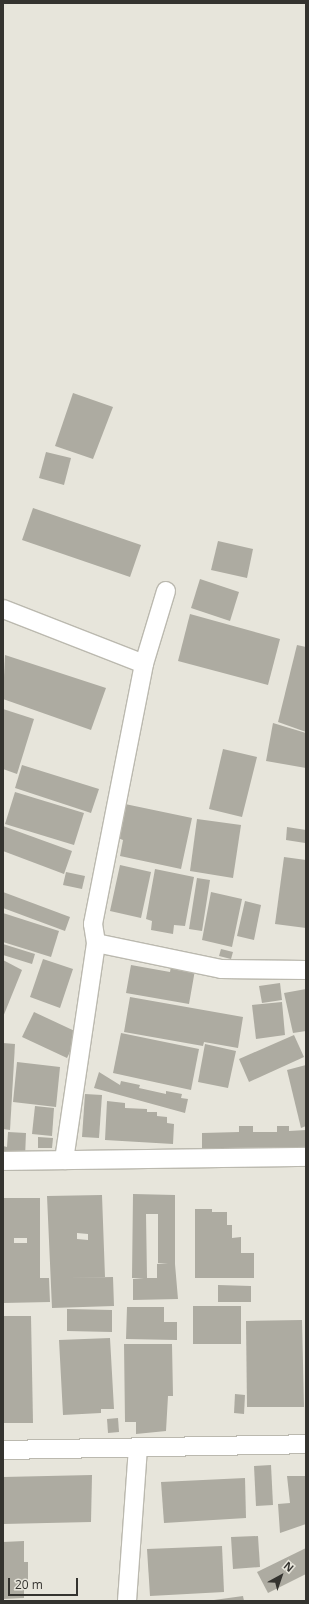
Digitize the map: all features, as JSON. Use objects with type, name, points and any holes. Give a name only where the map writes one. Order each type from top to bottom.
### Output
[{"type":"street","points":[[64,1160],[96,943],[93,924],[144,664],[166,591]]},
{"type":"street","points":[[3,609],[144,664]]},
{"type":"street","points":[[96,943],[221,969],[306,970]]},
{"type":"street","points":[[3,1161],[306,1157]]},
{"type":"street","points":[[3,1450],[306,1444]]},
{"type":"street","points":[[127,1601],[138,1447]]},
{"type":"building","points":[[73,393],[113,407],[93,459],[55,446]]},
{"type":"building","points":[[46,452],[71,458],[64,485],[39,478]]},
{"type":"building","points":[[33,508],[141,545],[130,577],[22,540]]},
{"type":"building","points":[[218,541],[253,549],[247,578],[211,570]]},
{"type":"building","points":[[200,579],[239,592],[230,621],[191,608]]},
{"type":"building","points":[[190,614],[280,639],[268,685],[178,661]]},
{"type":"building","points":[[297,645],[306,647],[306,732],[278,722]]},
{"type":"building","points":[[5,655],[106,688],[91,730],[3,699]]},
{"type":"building","points":[[3,709],[34,719],[17,774],[3,769]]},
{"type":"building","points":[[273,723],[306,733],[306,768],[266,761]]},
{"type":"building","points":[[223,749],[257,757],[242,817],[209,809]]},
{"type":"building","points":[[22,765],[99,789],[91,813],[15,788]]},
{"type":"building","points":[[15,792],[84,813],[74,845],[5,824]]},
{"type":"building","points":[[125,804],[192,818],[181,869],[120,856],[123,840],[118,838]]},
{"type":"building","points":[[197,819],[241,825],[233,878],[190,871]]},
{"type":"building","points":[[3,826],[72,851],[64,874],[3,851]]},
{"type":"building","points":[[287,827],[306,830],[305,843],[286,840]]},
{"type":"building","points":[[284,857],[306,860],[306,928],[275,924]]},
{"type":"building","points":[[120,865],[151,872],[141,918],[110,911]]},
{"type":"building","points":[[155,869],[194,877],[185,926],[174,925],[173,934],[151,930],[152,921],[146,919]]},
{"type":"building","points":[[66,872],[85,876],[82,889],[63,885]]},
{"type":"building","points":[[197,878],[210,880],[202,931],[189,929]]},
{"type":"building","points":[[3,892],[70,917],[65,931],[3,908]]},
{"type":"building","points":[[211,892],[242,899],[232,947],[202,940]]},
{"type":"building","points":[[245,901],[261,905],[254,940],[237,936]]},
{"type":"building","points":[[3,913],[59,931],[51,957],[3,942]]},
{"type":"building","points":[[3,944],[35,954],[32,964],[3,955]]},
{"type":"building","points":[[221,949],[233,952],[231,959],[219,956]]},
{"type":"building","points":[[43,959],[73,969],[60,1008],[30,997]]},
{"type":"building","points":[[3,960],[22,970],[3,1017]]},
{"type":"building","points":[[131,965],[170,972],[171,966],[195,970],[189,1004],[126,993]]},
{"type":"building","points":[[280,983],[282,1000],[262,1003],[259,986]]},
{"type":"building","points":[[306,989],[306,1031],[293,1033],[284,993]]},
{"type":"building","points":[[130,997],[243,1017],[238,1048],[204,1042],[203,1046],[124,1032]]},
{"type":"building","points":[[282,1002],[285,1035],[256,1039],[252,1005]]},
{"type":"building","points":[[34,1012],[79,1033],[67,1058],[22,1037]]},
{"type":"building","points":[[121,1033],[199,1049],[191,1090],[113,1073]]},
{"type":"building","points":[[294,1035],[304,1057],[249,1082],[239,1059]]},
{"type":"building","points":[[3,1043],[15,1044],[10,1130],[3,1129]]},
{"type":"building","points":[[205,1044],[236,1051],[228,1088],[198,1082]]},
{"type":"building","points":[[17,1062],[60,1067],[56,1107],[13,1102]]},
{"type":"building","points":[[306,1065],[306,1126],[301,1128],[287,1070]]},
{"type":"building","points":[[99,1072],[120,1085],[121,1081],[140,1085],[139,1088],[166,1094],[166,1091],[182,1094],[181,1098],[188,1099],[185,1113],[94,1088]]},
{"type":"building","points":[[85,1094],[102,1095],[99,1138],[82,1137]]},
{"type":"building","points":[[107,1101],[125,1103],[125,1108],[147,1109],[147,1112],[157,1112],[157,1116],[167,1117],[167,1123],[174,1124],[173,1144],[105,1140]]},
{"type":"building","points":[[35,1106],[54,1108],[52,1136],[32,1134]]},
{"type":"building","points":[[239,1126],[253,1126],[253,1132],[277,1132],[277,1126],[289,1126],[289,1131],[306,1130],[306,1150],[202,1152],[202,1133],[239,1132]]},
{"type":"building","points":[[8,1132],[26,1133],[25,1158],[3,1157],[3,1146],[7,1147]]},
{"type":"building","points":[[38,1137],[53,1138],[52,1148],[38,1148]]},
{"type":"building","points":[[133,1194],[175,1195],[175,1264],[178,1299],[133,1300],[133,1279],[144,1278],[132,1278]],"holes":[[[146,1214],[158,1214],[158,1263],[168,1263],[157,1264],[157,1278],[147,1278]]]},
{"type":"building","points":[[102,1195],[105,1277],[65,1278],[113,1277],[114,1306],[52,1308],[47,1196]],"holes":[[[77,1233],[88,1234],[88,1240],[77,1239]]]},
{"type":"building","points":[[3,1198],[40,1198],[40,1278],[49,1278],[50,1302],[3,1303]],"holes":[[[14,1238],[27,1238],[27,1243],[14,1243]]]},
{"type":"building","points":[[195,1209],[212,1209],[212,1212],[227,1212],[227,1225],[232,1225],[232,1238],[241,1237],[241,1253],[254,1253],[254,1278],[195,1278]]},
{"type":"building","points":[[218,1285],[251,1286],[251,1302],[218,1302]]},
{"type":"building","points":[[193,1306],[241,1306],[241,1344],[193,1344]]},
{"type":"building","points":[[127,1307],[164,1307],[164,1322],[177,1322],[177,1340],[126,1339]]},
{"type":"building","points":[[67,1309],[112,1310],[112,1332],[67,1331]]},
{"type":"building","points":[[3,1316],[31,1316],[33,1423],[3,1423]]},
{"type":"building","points":[[302,1320],[304,1407],[247,1407],[246,1321]]},
{"type":"building","points":[[110,1338],[114,1409],[101,1409],[101,1413],[63,1415],[59,1340]]},
{"type":"building","points":[[124,1344],[172,1344],[173,1396],[168,1396],[166,1431],[136,1434],[136,1422],[125,1422]]},
{"type":"building","points":[[235,1394],[245,1395],[244,1414],[234,1413]]},
{"type":"building","points":[[118,1418],[119,1432],[108,1433],[107,1419]]},
{"type":"building","points":[[271,1465],[273,1505],[256,1506],[254,1466]]},
{"type":"building","points":[[92,1475],[91,1522],[3,1524],[3,1477]]},
{"type":"building","points":[[287,1476],[306,1476],[306,1524],[280,1533],[278,1504],[290,1503]]},
{"type":"building","points":[[245,1478],[246,1518],[164,1523],[161,1482]]},
{"type":"building","points":[[258,1536],[260,1567],[233,1569],[231,1537]]},
{"type":"building","points":[[24,1541],[24,1562],[28,1562],[28,1582],[24,1582],[24,1598],[3,1599],[3,1542]]},
{"type":"building","points":[[222,1546],[224,1592],[150,1596],[147,1549]]},
{"type":"building","points":[[306,1548],[306,1574],[268,1593],[257,1572]]},
{"type":"building","points":[[243,1596],[244,1601],[214,1601],[214,1600]]}]
